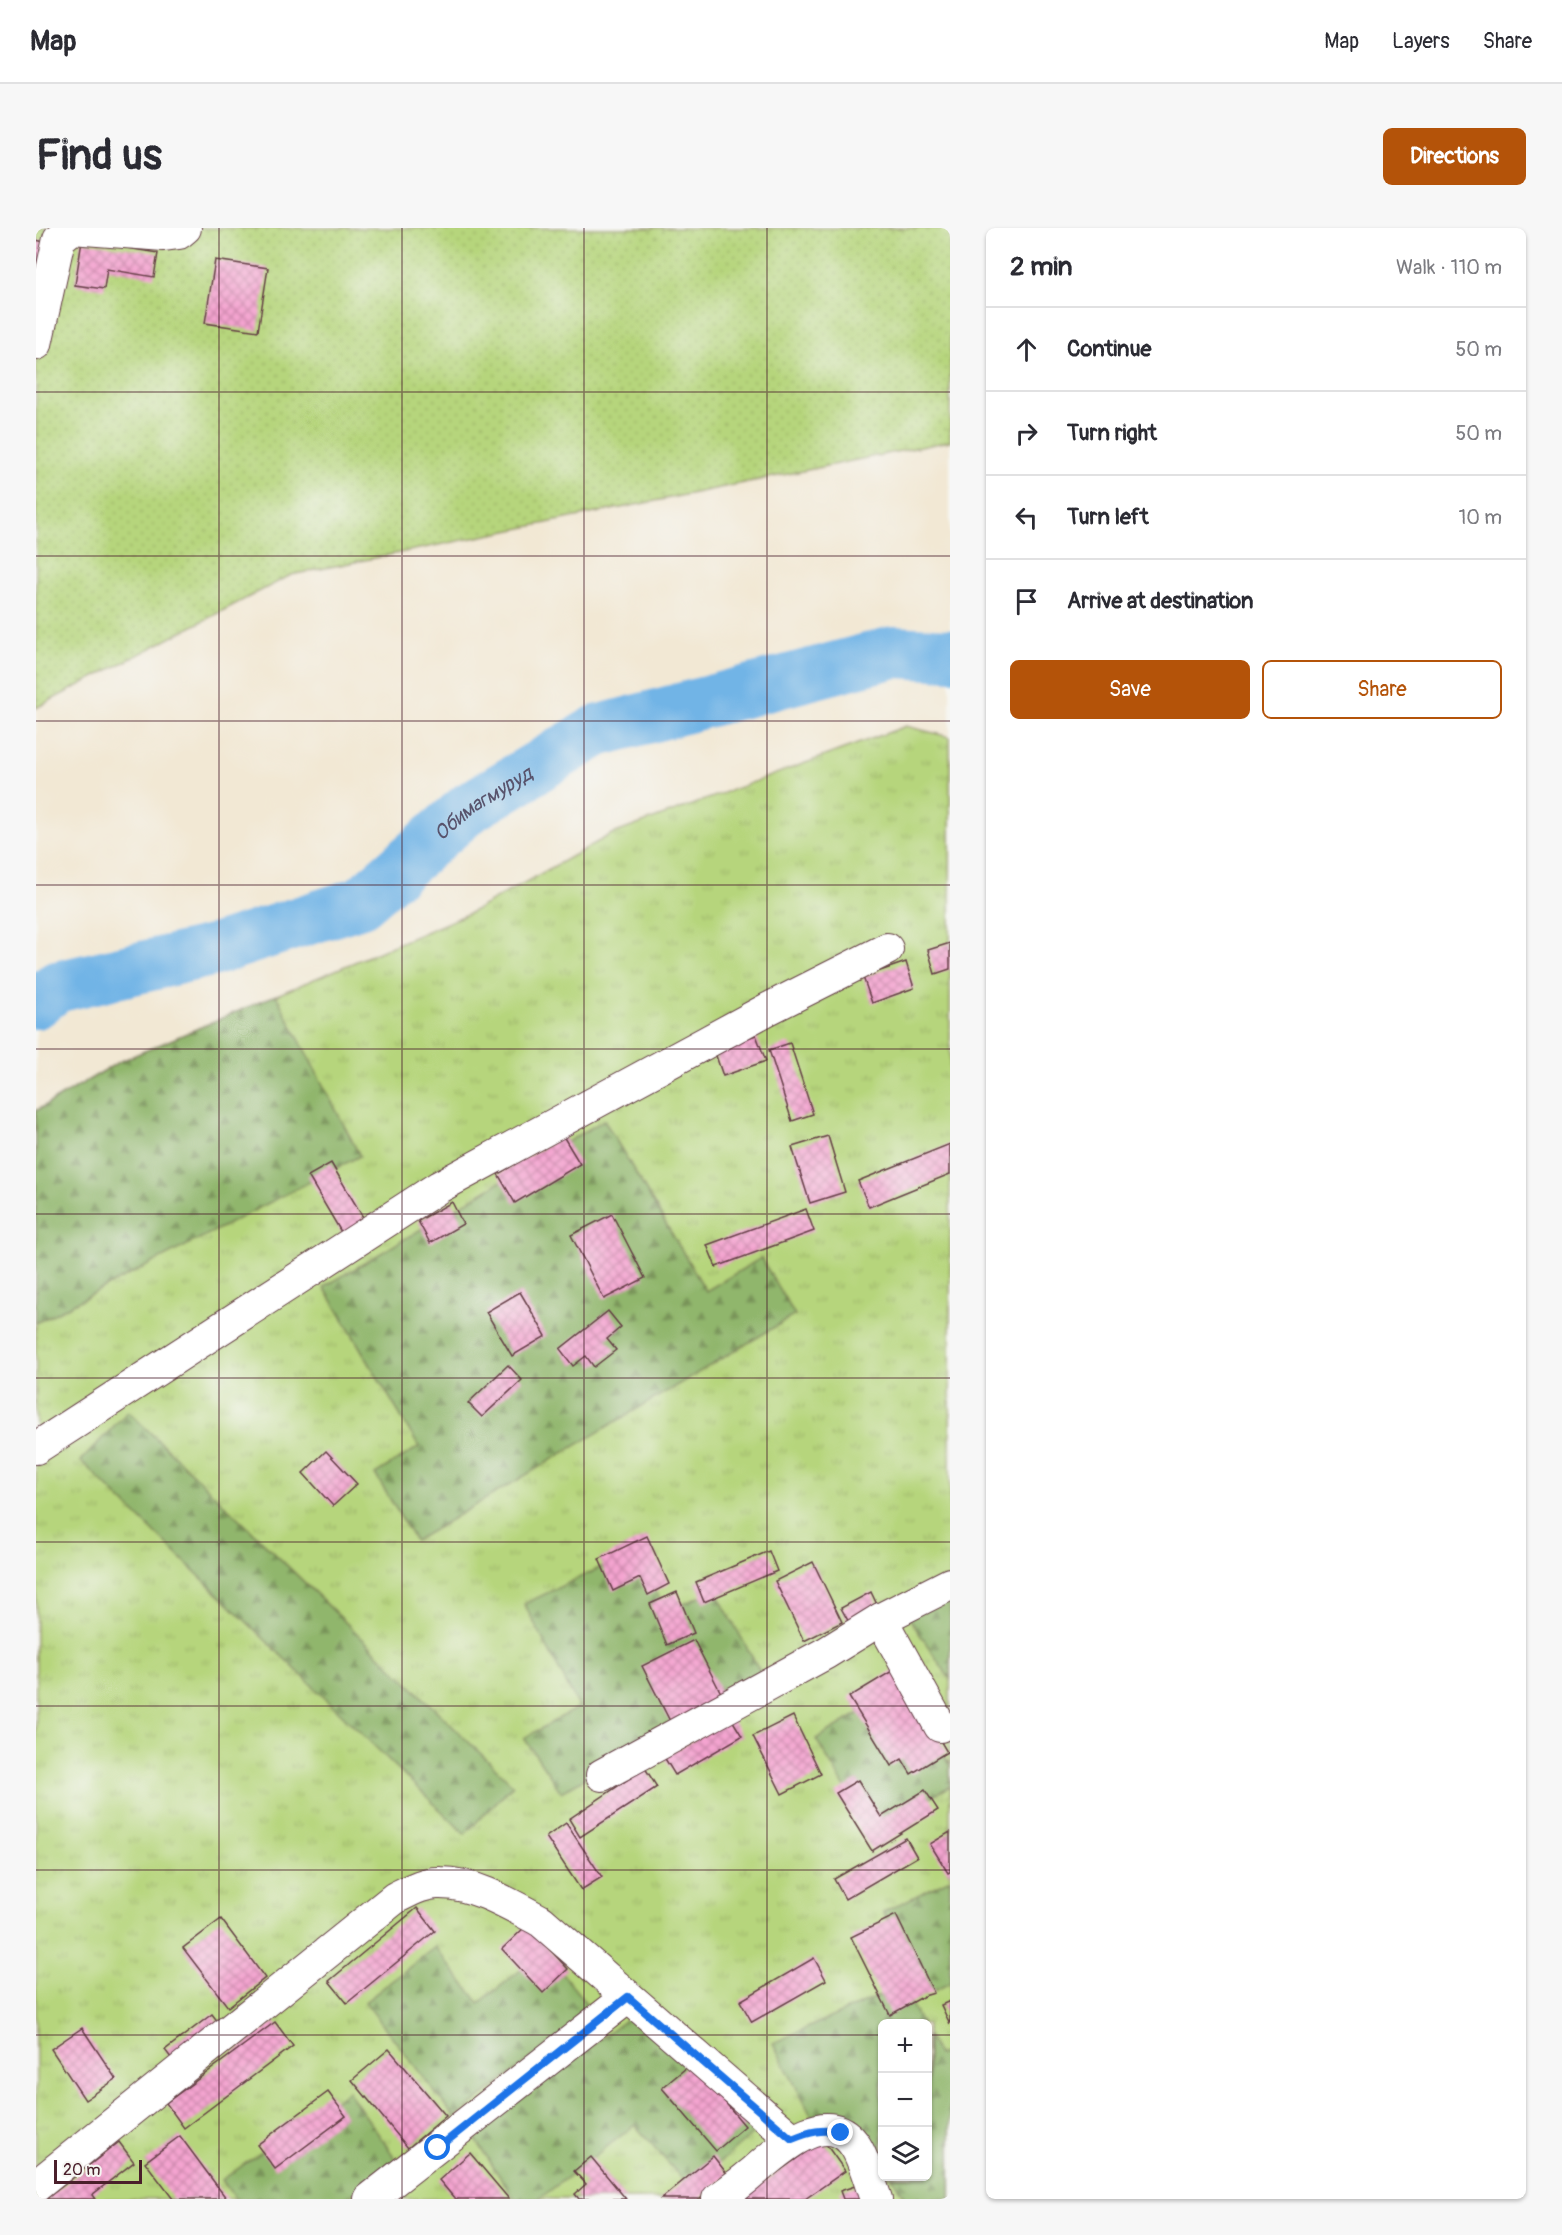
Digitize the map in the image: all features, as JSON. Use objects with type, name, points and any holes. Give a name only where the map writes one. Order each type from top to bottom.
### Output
[{"type":"street","points":[[36,345],[59,239],[72,228],[164,235],[179,233],[184,228]]},
{"type":"street","points":[[36,1448],[440,1187],[768,1008],[887,949]]},
{"type":"street","points":[[602,1775],[826,1653],[881,1619],[950,1584]]},
{"type":"street","points":[[881,1619],[946,1729]]},
{"type":"street","points":[[36,2186],[395,1898],[417,1887],[438,1882],[463,1886],[511,1905],[541,1921],[792,2139]]},
{"type":"street","points":[[370,2199],[628,1997]]},
{"type":"street","points":[[718,2199],[792,2139],[808,2132],[828,2130],[841,2133],[856,2146],[876,2199]]},
{"type":"green space","points":[[36,228],[950,228],[950,441],[291,575],[36,708]]},
{"type":"green space","points":[[906,726],[950,737],[950,2199],[36,2199],[36,1111],[119,1062],[470,913],[610,835]]},
{"type":"green space","points":[[276,995],[360,1156],[36,1323],[36,1111],[119,1062]]},
{"type":"green space","points":[[604,1120],[706,1291],[761,1258],[795,1315],[415,1541],[375,1474],[419,1447],[324,1287]]},
{"type":"green space","points":[[128,1411],[513,1785],[465,1834],[81,1461]]},
{"type":"green space","points":[[637,1550],[666,1612],[715,1590],[762,1675],[561,1792],[524,1738],[579,1707],[524,1604]]},
{"type":"green space","points":[[950,1589],[950,1679],[905,1612]]},
{"type":"green space","points":[[903,1687],[950,1766],[950,1786],[872,1833],[816,1739]]},
{"type":"green space","points":[[950,1879],[950,1983],[924,1996],[883,1912]]},
{"type":"green space","points":[[435,1947],[479,2003],[545,1951],[592,2011],[455,2118],[365,2002]]},
{"type":"green space","points":[[901,1986],[919,2019],[878,2019],[878,2154],[848,2123],[813,2119],[773,2043]]},
{"type":"green space","points":[[648,2003],[755,2132],[690,2188],[635,2125],[539,2199],[514,2199],[473,2135]]},
{"type":"green space","points":[[932,2044],[938,2055],[950,2051],[950,2199],[905,2199],[894,2181],[932,2181]]},
{"type":"green space","points":[[348,2091],[398,2162],[345,2199],[235,2199],[222,2180]]},
{"type":"building","points":[[36,240],[49,243],[36,312]]},
{"type":"building","points":[[82,241],[158,253],[154,277],[107,269],[104,289],[75,285]]},
{"type":"building","points":[[215,260],[268,268],[258,331],[205,323]]},
{"type":"building","points":[[950,943],[950,969],[935,974],[928,950]]},
{"type":"building","points":[[906,962],[914,988],[872,1003],[863,977]]},
{"type":"building","points":[[756,1035],[766,1061],[723,1076],[714,1050]]},
{"type":"building","points":[[790,1043],[813,1114],[792,1121],[769,1050]]},
{"type":"building","points":[[563,1136],[580,1164],[515,1203],[498,1174]]},
{"type":"building","points":[[828,1136],[845,1192],[810,1203],[792,1147]]},
{"type":"building","points":[[950,1144],[950,1174],[869,1207],[858,1181]]},
{"type":"building","points":[[331,1163],[367,1224],[344,1237],[308,1176]]},
{"type":"building","points":[[452,1202],[463,1224],[430,1243],[418,1221]]},
{"type":"building","points":[[806,1209],[814,1231],[716,1267],[707,1245]]},
{"type":"building","points":[[612,1214],[645,1278],[604,1299],[571,1235]]},
{"type":"building","points":[[520,1292],[546,1336],[512,1356],[486,1312]]},
{"type":"building","points":[[608,1311],[621,1327],[607,1339],[616,1350],[594,1367],[586,1356],[573,1366],[560,1349]]},
{"type":"building","points":[[508,1365],[522,1380],[482,1417],[468,1403]]},
{"type":"building","points":[[326,1451],[357,1484],[333,1506],[303,1473]]},
{"type":"building","points":[[647,1536],[669,1584],[648,1595],[640,1578],[613,1591],[599,1559]]},
{"type":"building","points":[[769,1551],[777,1571],[704,1602],[696,1582]]},
{"type":"building","points":[[813,1562],[842,1622],[804,1641],[775,1581]]},
{"type":"building","points":[[677,1592],[694,1633],[667,1645],[650,1604]]},
{"type":"building","points":[[871,1592],[880,1611],[851,1626],[841,1608]]},
{"type":"building","points":[[694,1640],[726,1703],[674,1729],[642,1666]]},
{"type":"building","points":[[897,1668],[947,1752],[911,1774],[902,1759],[891,1766],[849,1697]]},
{"type":"building","points":[[793,1716],[821,1774],[782,1794],[753,1736]]},
{"type":"building","points":[[731,1718],[742,1736],[675,1775],[664,1757]]},
{"type":"building","points":[[645,1768],[657,1787],[580,1837],[569,1819]]},
{"type":"building","points":[[858,1780],[881,1817],[925,1790],[938,1810],[872,1851],[836,1793]]},
{"type":"building","points":[[566,1823],[602,1877],[581,1890],[546,1837]]},
{"type":"building","points":[[950,1832],[950,1872],[948,1873],[930,1844]]},
{"type":"building","points":[[906,1838],[917,1857],[845,1899],[834,1879]]},
{"type":"building","points":[[417,1908],[435,1931],[347,2003],[329,1981]]},
{"type":"building","points":[[896,1915],[934,1993],[890,2015],[851,1937]]},
{"type":"building","points":[[221,1919],[265,1978],[228,2007],[183,1948]]},
{"type":"building","points":[[527,1925],[568,1969],[543,1993],[502,1949]]},
{"type":"building","points":[[814,1958],[826,1980],[752,2022],[740,2001]]},
{"type":"building","points":[[950,2001],[950,2024],[941,2005]]},
{"type":"building","points":[[212,2014],[225,2031],[178,2067],[165,2050]]},
{"type":"building","points":[[275,2022],[293,2046],[184,2128],[166,2103]]},
{"type":"building","points":[[82,2028],[116,2079],[85,2100],[51,2049]]},
{"type":"building","points":[[389,2049],[446,2116],[408,2148],[352,2080]]},
{"type":"building","points":[[692,2063],[745,2126],[716,2151],[662,2088]]},
{"type":"building","points":[[328,2092],[346,2116],[275,2169],[257,2145]]},
{"type":"building","points":[[180,2136],[227,2199],[173,2199],[145,2162]]},
{"type":"building","points":[[823,2140],[845,2171],[805,2199],[740,2199]]},
{"type":"building","points":[[119,2142],[134,2162],[92,2195],[95,2199],[46,2199]]},
{"type":"building","points":[[470,2153],[509,2199],[455,2199],[439,2180]]},
{"type":"building","points":[[713,2156],[728,2175],[700,2199],[661,2199]]},
{"type":"building","points":[[591,2157],[626,2199],[579,2199],[575,2194],[586,2184],[574,2171]]},
{"type":"building","points":[[861,2184],[866,2199],[843,2199],[840,2191]]},
{"type":"waterway","name":"Обимагмуруд","points":[[36,1003],[56,987],[211,951],[361,902],[469,808],[597,731],[894,652],[950,655]]},
{"type":"route","points":[[438,2148],[628,1997],[792,2139],[808,2132],[828,2130],[841,2133]]}]
